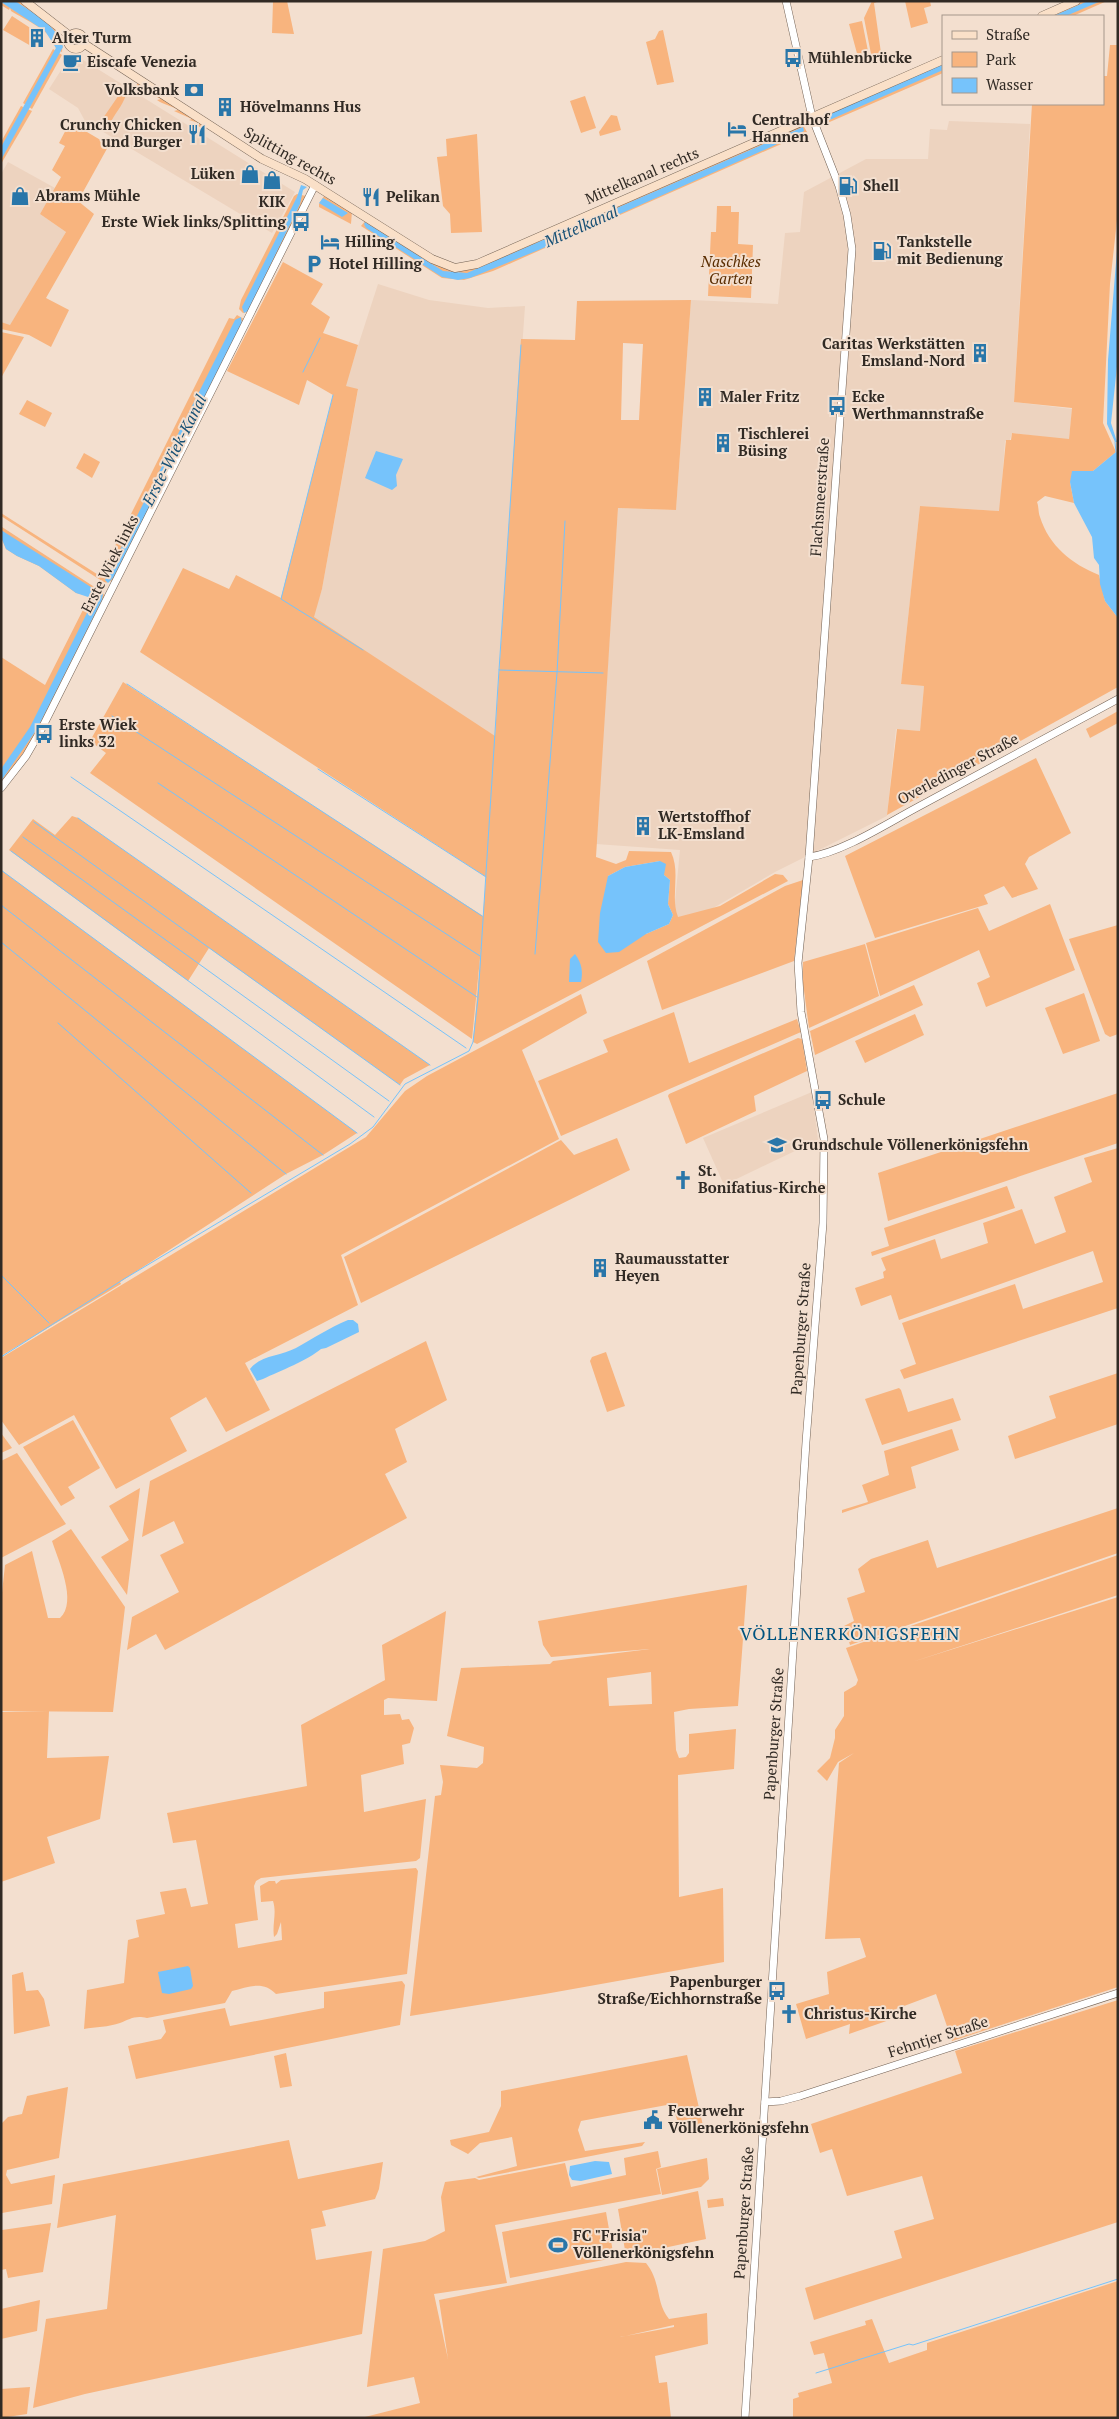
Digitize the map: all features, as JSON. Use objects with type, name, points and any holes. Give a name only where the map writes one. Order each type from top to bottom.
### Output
[{"type":"main road","points":[[25,1],[70,36]]},
{"type":"main road","points":[[1044,15],[1076,1]]},
{"type":"main road","points":[[80,35],[82,45],[77,49],[70,46],[68,42],[70,36],[80,35]]},
{"type":"main road","name":"Splitting rechts","points":[[82,45],[157,94],[172,100],[262,159],[315,185],[358,212]]},
{"type":"main road","name":"Mittelkanal rechts","points":[[358,212],[444,266],[465,268],[814,123],[942,60]]},
{"type":"street","name":"Flachsmeerstraße","points":[[786,1],[814,123],[839,186],[847,215],[852,249],[808,874]]},
{"type":"street","name":"Erste Wiek links","points":[[1,788],[26,756],[41,730],[315,185]]},
{"type":"street","name":"Overledinger Straße","points":[[809,857],[843,846],[898,818],[1118,699]]},
{"type":"street","name":"Papenburger Straße","points":[[745,2418],[825,1171],[824,1139],[798,987],[798,963],[808,874]]},
{"type":"street","name":"Fehntjer Straße","points":[[765,2102],[781,2101],[800,2096],[1118,1993]]},
{"type":"shaded area","points":[[72,53],[295,192],[272,233],[85,121],[78,108],[49,89]]},
{"type":"shaded area","points":[[949,121],[1030,124],[1014,402],[1072,409],[1069,440],[1012,433],[1010,440],[1005,441],[1000,511],[920,506],[901,684],[924,686],[920,731],[896,729],[887,816],[775,872],[672,932],[680,850],[596,844],[618,508],[676,510],[691,300],[778,304],[785,233],[800,232],[804,192],[866,159],[928,159],[930,129],[947,130]]},
{"type":"shaded area","points":[[8,162],[55,188],[40,214],[66,232],[10,326],[1,322],[1,174]]},
{"type":"shaded area","points":[[378,284],[429,300],[488,308],[525,306],[495,737],[313,617],[322,589],[358,390],[345,386]]},
{"type":"shaded area","points":[[812,1092],[818,1140],[724,1185],[703,1138]]},
{"type":"green space","points":[[1,1],[21,1],[55,28],[63,38],[62,52],[56,49],[45,31],[11,11],[10,8],[9,10],[1,5]]},
{"type":"green space","points":[[273,1],[287,1],[294,34],[272,33]]},
{"type":"green space","points":[[872,1],[880,1],[874,3],[881,53],[871,54],[864,18]]},
{"type":"green space","points":[[905,1],[930,1],[931,6],[924,8],[928,23],[911,28]]},
{"type":"green space","points":[[1083,1],[1107,1],[1075,15],[1051,15]]},
{"type":"green space","points":[[12,16],[38,33],[32,37],[34,41],[31,46],[3,30]]},
{"type":"green space","points":[[862,21],[869,56],[858,57],[849,24]]},
{"type":"green space","points":[[663,30],[674,82],[657,85],[646,42],[655,39],[659,31]]},
{"type":"green space","points":[[1110,45],[1118,45],[1118,211],[1110,284],[1103,423],[1116,452],[1093,471],[1070,482],[1074,503],[1045,496],[1037,502],[1040,517],[1049,537],[1063,553],[1089,571],[1099,575],[1105,601],[1118,618],[1118,687],[887,815],[897,729],[920,731],[924,686],[901,684],[920,506],[999,511],[1006,440],[1011,440],[1012,433],[1069,439],[1072,408],[1014,402],[1032,105],[1104,105],[1104,76],[1107,76]]},
{"type":"green space","points":[[53,49],[62,55],[32,109],[23,103]]},
{"type":"green space","points":[[942,62],[942,73],[825,124],[822,117]]},
{"type":"green space","points":[[138,83],[204,125],[202,128],[196,125],[199,125],[199,123],[189,120],[192,119],[174,111],[178,110],[157,100],[161,99],[142,91],[145,89],[136,86]]},
{"type":"green space","points":[[121,92],[126,95],[109,126],[101,121]]},
{"type":"green space","points":[[585,96],[596,128],[581,133],[570,101]]},
{"type":"green space","points":[[21,106],[32,111],[1,164],[1,142]]},
{"type":"green space","points":[[611,115],[617,116],[621,130],[600,136],[599,132]]},
{"type":"green space","points":[[70,122],[109,145],[78,201],[94,214],[46,298],[69,310],[51,347],[29,335],[1,329],[1,322],[10,325],[66,232],[40,214],[61,177],[52,170],[65,146],[59,143]]},
{"type":"green space","points":[[803,125],[807,132],[804,134],[493,271],[464,280],[442,278],[361,226],[366,220],[442,267],[455,271],[478,267],[528,245],[543,241],[549,236]]},
{"type":"green space","points":[[477,134],[482,232],[451,233],[450,214],[443,206],[437,157],[447,156],[446,139]]},
{"type":"green space","points":[[297,194],[306,196],[250,311],[243,313],[239,309],[241,300],[294,196]]},
{"type":"green space","points":[[324,196],[352,211],[351,224],[319,207]]},
{"type":"green space","name":"Naschkes Garten","points":[[717,206],[731,206],[731,212],[739,212],[738,244],[753,245],[751,298],[708,296],[711,232],[716,232]]},
{"type":"green space","points":[[283,262],[323,284],[311,304],[330,317],[323,333],[358,345],[346,386],[358,389],[322,589],[314,617],[495,736],[521,339],[575,340],[577,301],[691,300],[676,510],[618,508],[596,857],[616,864],[626,860],[629,851],[671,852],[675,868],[675,901],[678,917],[720,906],[775,874],[783,875],[788,881],[477,1044],[473,1042],[482,938],[472,1039],[90,773],[106,753],[90,741],[123,682],[483,916],[486,877],[140,652],[183,568],[229,589],[236,575],[281,598],[333,395],[307,380],[299,405],[227,371]],"holes":[[[623,343],[643,344],[639,420],[621,420]],[[660,861],[664,875],[670,880],[668,904],[673,915],[669,924],[646,934],[608,876],[625,867]]]},
{"type":"green space","points":[[237,315],[244,319],[114,580],[105,583],[1,516],[1,513],[100,576],[229,318],[234,319]]},
{"type":"green space","points":[[1,332],[24,337],[1,378]]},
{"type":"green space","points":[[27,400],[52,413],[45,427],[19,414]]},
{"type":"green space","points":[[84,453],[100,462],[92,478],[76,468]]},
{"type":"green space","points":[[2,527],[96,588],[96,590],[100,590],[106,597],[40,728],[38,728],[39,730],[1,785],[1,657],[45,685],[90,596],[76,593],[39,566],[6,549],[1,537]]},
{"type":"green space","points":[[1118,711],[1118,723],[1090,738],[1086,729]]},
{"type":"green space","points":[[1036,758],[1071,833],[1029,857],[1025,864],[1038,889],[1012,898],[1004,886],[984,895],[988,904],[875,938],[845,856]]},
{"type":"green space","points":[[72,816],[78,818],[430,1065],[404,1079],[400,1085],[209,948],[188,981],[9,850],[33,819],[55,835]]},
{"type":"green space","points":[[1,870],[357,1133],[323,1155],[286,1174],[120,1282],[121,1284],[1,1356]]},
{"type":"green space","points":[[803,880],[794,961],[662,1010],[647,961],[785,886]]},
{"type":"green space","points":[[1050,904],[1075,970],[986,1007],[977,983],[990,977],[979,950],[880,996],[866,943],[978,908],[989,931]]},
{"type":"green space","points":[[1118,925],[1118,1034],[1110,1037],[1105,1034],[1069,939]]},
{"type":"green space","points":[[865,944],[879,996],[809,1028],[803,983],[803,962]]},
{"type":"green space","points":[[914,985],[923,1005],[815,1055],[810,1031]]},
{"type":"green space","points":[[1084,993],[1100,1041],[1063,1054],[1045,1008]]},
{"type":"green space","points":[[581,994],[587,1013],[522,1050],[559,1139],[341,1255],[358,1305],[245,1363],[270,1410],[226,1432],[206,1397],[170,1418],[187,1451],[116,1489],[74,1415],[19,1445],[1,1420],[1,1358],[366,1137],[405,1091],[427,1076]]},
{"type":"green space","points":[[674,1012],[689,1063],[797,1019],[801,1032],[561,1136],[538,1081],[608,1052],[603,1040]]},
{"type":"green space","points":[[915,1014],[924,1035],[865,1063],[855,1041]]},
{"type":"green space","points":[[798,1038],[802,1039],[807,1071],[754,1096],[756,1111],[686,1144],[668,1096],[669,1094]]},
{"type":"green space","points":[[1118,1093],[1118,1143],[888,1221],[878,1173]]},
{"type":"green space","points":[[617,1138],[630,1170],[361,1303],[344,1257],[561,1140],[574,1155]]},
{"type":"green space","points":[[1118,1148],[1118,1308],[904,1379],[900,1370],[916,1364],[902,1323],[1015,1284],[1023,1309],[1103,1282],[1093,1251],[899,1320],[891,1295],[861,1306],[855,1288],[884,1278],[883,1272],[886,1270],[881,1258],[935,1239],[941,1259],[988,1243],[983,1223],[1022,1209],[1035,1244],[1066,1232],[1054,1197],[1092,1182],[1084,1158]]},
{"type":"green space","points":[[1007,1186],[1015,1208],[872,1256],[871,1252],[889,1246],[884,1228]]},
{"type":"green space","points":[[426,1341],[447,1400],[395,1429],[407,1462],[385,1474],[407,1518],[165,1650],[156,1634],[127,1650],[132,1617],[179,1592],[160,1555],[184,1543],[174,1521],[142,1537],[150,1481]]},
{"type":"green space","points":[[606,1352],[625,1406],[607,1412],[590,1361],[592,1357]]},
{"type":"green space","points":[[1118,1373],[1118,1424],[1015,1459],[1008,1436],[1056,1418],[1049,1396]]},
{"type":"green space","points":[[899,1388],[908,1412],[953,1398],[961,1420],[882,1445],[865,1399]]},
{"type":"green space","points":[[73,1420],[100,1468],[68,1487],[75,1498],[61,1506],[23,1447]]},
{"type":"green space","points":[[952,1429],[959,1450],[911,1467],[916,1488],[842,1513],[842,1510],[868,1502],[862,1485],[889,1475],[884,1451]]},
{"type":"green space","points":[[1,1433],[12,1448],[1,1453]]},
{"type":"green space","points":[[17,1453],[66,1524],[1,1558],[1,1461]]},
{"type":"green space","points":[[140,1488],[127,1595],[101,1557],[129,1540],[109,1506]]},
{"type":"green space","points":[[1118,1508],[1118,1553],[850,1645],[844,1626],[854,1621],[847,1598],[865,1592],[858,1569],[871,1559],[928,1540],[937,1568]]},
{"type":"green space","points":[[71,1529],[125,1607],[113,1712],[1,1711],[1,1602],[5,1565],[32,1551],[48,1618],[60,1618],[65,1611],[67,1592],[62,1569],[52,1541]]},
{"type":"green space","points":[[1118,1555],[1118,1595],[912,1662],[1118,1597],[1118,1987],[952,2041],[936,1994],[896,2009],[898,2017],[849,2034],[850,2024],[806,2039],[796,2004],[829,1994],[827,1972],[866,1957],[860,1938],[825,1939],[839,1763],[854,1753],[838,1762],[827,1781],[817,1771],[830,1758],[835,1730],[844,1716],[844,1692],[856,1685],[858,1680],[846,1648]]},
{"type":"green space","points":[[747,1585],[738,1706],[689,1709],[674,1712],[676,1750],[679,1758],[686,1757],[689,1753],[689,1734],[736,1729],[734,1769],[678,1775],[679,1897],[723,1888],[724,1962],[410,2016],[435,1796],[441,1795],[443,1782],[440,1765],[477,1768],[483,1763],[484,1747],[447,1736],[461,1668],[550,1664],[553,1661],[650,1649],[551,1657],[543,1645],[538,1621]],"holes":[[[651,1672],[652,1704],[609,1706],[607,1678]]]},
{"type":"green space","points":[[446,1611],[437,1701],[388,1698],[384,1700],[384,1715],[400,1714],[402,1720],[409,1719],[414,1728],[410,1743],[402,1745],[404,1764],[361,1775],[364,1812],[426,1799],[420,1858],[416,1861],[261,1878],[256,1881],[254,1886],[258,1920],[235,1924],[238,1948],[282,1940],[281,1922],[274,1937],[275,1910],[273,1901],[261,1902],[260,1886],[269,1881],[275,1881],[276,1884],[281,1880],[416,1868],[418,1871],[407,1974],[276,1994],[266,1987],[250,1986],[232,1991],[225,2003],[147,2018],[136,2017],[120,2023],[84,2029],[87,1990],[124,1983],[128,1940],[139,1937],[136,1920],[165,1914],[160,1892],[186,1888],[191,1907],[208,1904],[196,1840],[173,1843],[167,1813],[307,1786],[301,1725],[385,1680],[382,1645]]},
{"type":"green space","points":[[49,1711],[47,1758],[109,1756],[100,1819],[47,1837],[55,1863],[1,1882],[1,1712]]},
{"type":"green space","points":[[23,1972],[26,1991],[38,1990],[44,1999],[50,2026],[14,2034],[12,1975]]},
{"type":"green space","points":[[402,1981],[405,1985],[400,2025],[136,2079],[128,2046],[161,2039],[166,2032],[163,2020],[225,2008],[230,2026],[324,2008],[324,1992]]},
{"type":"green space","points":[[1118,2000],[1118,2222],[814,2320],[805,2288],[902,2258],[894,2231],[934,2219],[922,2176],[847,2196],[832,2149],[820,2153],[811,2124],[962,2073],[955,2051]]},
{"type":"green space","points":[[286,2053],[292,2086],[280,2088],[274,2056]]},
{"type":"green space","points":[[687,2055],[704,2130],[681,2132],[672,2104],[581,2121],[578,2130],[585,2151],[645,2142],[642,2146],[479,2178],[476,2177],[517,2166],[512,2137],[480,2143],[468,2154],[451,2145],[450,2140],[489,2132],[501,2106],[501,2091]]},
{"type":"green space","points":[[68,2087],[59,2158],[7,2170],[6,2175],[11,2184],[55,2175],[52,2204],[2,2213],[2,2230],[51,2223],[43,2272],[8,2278],[6,2269],[1,2270],[1,2124],[8,2117],[22,2114],[27,2096]]},
{"type":"green space","points":[[289,2140],[298,2179],[383,2162],[379,2189],[375,2199],[322,2211],[326,2226],[311,2229],[316,2260],[372,2251],[362,2334],[85,2394],[33,2408],[46,2319],[107,2309],[116,2215],[57,2228],[63,2184]]},
{"type":"green space","points":[[658,2151],[661,2167],[656,2169],[661,2194],[495,2225],[507,2283],[434,2294],[448,2359],[439,2300],[626,2262],[646,2263],[651,2270],[662,2306],[669,2319],[707,2313],[708,2344],[655,2356],[659,2383],[667,2382],[671,2418],[361,2418],[420,2403],[414,2377],[367,2387],[383,2249],[425,2241],[445,2231],[441,2197],[445,2182],[475,2178],[479,2180],[565,2163],[571,2187],[626,2175],[624,2158]],"holes":[[[674,2325],[674,2327],[625,2336]]]},
{"type":"green space","points":[[707,2158],[709,2179],[701,2187],[662,2195],[657,2169]]},
{"type":"green space","name":"FC \"Frisia\" Völlenerkönigsfehn","points":[[698,2191],[706,2239],[626,2256],[618,2209]]},
{"type":"green space","name":"FC \"Frisia\" Völlenerkönigsfehn","points":[[723,2198],[724,2206],[708,2208],[707,2200]]},
{"type":"green space","name":"FC \"Frisia\" Völlenerkönigsfehn","points":[[606,2212],[614,2258],[510,2278],[502,2232]]},
{"type":"green space","points":[[1118,2281],[1118,2418],[793,2418],[793,2399],[799,2397],[798,2393],[832,2383],[824,2353],[814,2355],[810,2342],[866,2325],[865,2321],[872,2319],[889,2363],[927,2350],[927,2343]]},
{"type":"green space","points":[[40,2300],[37,2331],[1,2339],[1,2309]]},
{"type":"green space","points":[[30,2387],[27,2414],[1,2418],[1,2389]]},
{"type":"water","points":[[15,1],[50,26],[56,32],[63,47],[1,160],[1,147],[56,48],[45,31],[1,2]]},
{"type":"water","points":[[1088,1],[1101,1],[1068,15],[1055,15]]},
{"type":"water","points":[[942,63],[942,70],[825,122],[823,119],[829,114]]},
{"type":"water","name":"Mittelkanal","points":[[803,127],[804,131],[771,147],[541,249],[470,278],[458,280],[442,277],[366,228],[364,224],[365,222],[443,271],[467,273]]},
{"type":"water","points":[[301,185],[307,187],[303,190],[300,204],[248,311],[244,313],[242,307],[297,197]]},
{"type":"water","points":[[323,198],[348,213],[342,217],[319,203]]},
{"type":"water","points":[[1118,238],[1118,357],[1111,423],[1117,442],[1115,442],[1107,424],[1108,360]]},
{"type":"water","name":"Erste-Wiek-Kanal","points":[[241,317],[242,324],[114,577],[108,583],[105,580],[235,320]]},
{"type":"water","points":[[376,451],[403,459],[396,475],[397,486],[392,490],[365,478]]},
{"type":"water","points":[[1116,452],[1118,453],[1118,618],[1105,601],[1100,584],[1099,565],[1094,558],[1092,537],[1074,503],[1070,482],[1072,471],[1093,471]]},
{"type":"water","points":[[1,530],[94,589],[95,593],[103,594],[102,600],[37,729],[1,781],[1,769],[30,727],[94,599],[76,593],[39,566],[6,549],[1,537]]},
{"type":"water","points":[[660,861],[666,864],[664,875],[670,880],[668,904],[673,915],[669,924],[646,934],[619,952],[606,953],[598,942],[600,913],[608,876],[625,867]]},
{"type":"water","points":[[575,954],[581,968],[581,982],[569,982],[570,959]]},
{"type":"water","points":[[348,1320],[353,1320],[358,1324],[359,1332],[263,1379],[257,1381],[250,1369],[265,1358],[290,1351]]},
{"type":"water","points":[[188,1966],[193,1986],[191,1989],[169,1994],[162,1993],[158,1972]]},
{"type":"water","points":[[595,2161],[609,2162],[612,2174],[581,2181],[572,2180],[569,2175],[570,2166]]},
{"type":"waterway","points":[[303,372],[320,338]]},
{"type":"waterway","points":[[521,345],[499,670],[603,673]]},
{"type":"waterway","points":[[333,395],[281,599],[363,650]]},
{"type":"waterway","points":[[1115,442],[1116,452]]},
{"type":"waterway","points":[[535,954],[557,673],[565,521]]},
{"type":"waterway","points":[[1,1357],[124,1279],[350,1144],[373,1127],[405,1084],[469,1051],[473,1042],[478,998],[499,670]]},
{"type":"waterway","points":[[127,684],[482,916]]},
{"type":"waterway","points":[[112,716],[480,956]]},
{"type":"waterway","points":[[318,769],[486,877]]},
{"type":"waterway","points":[[71,777],[466,1048]]},
{"type":"waterway","points":[[158,783],[477,997]]},
{"type":"waterway","points":[[78,818],[430,1065]]},
{"type":"waterway","points":[[34,822],[400,1085]]},
{"type":"waterway","points":[[23,837],[389,1101]]},
{"type":"waterway","points":[[11,851],[374,1117]]},
{"type":"waterway","points":[[1,870],[357,1133]]},
{"type":"waterway","points":[[1,905],[323,1155]]},
{"type":"waterway","points":[[1,942],[286,1174]]},
{"type":"waterway","points":[[58,1023],[251,1193]]},
{"type":"waterway","points":[[1,1275],[49,1323]]},
{"type":"waterway","points":[[816,2373],[909,2344],[913,2345],[1118,2279]]},
{"type":"place","name":"Alter Turm","points":[[37,38]]},
{"type":"place","name":"Mühlenbrücke","points":[[793,58]]},
{"type":"place","name":"Eiscafe Venezia","points":[[72,62]]},
{"type":"place","name":"Volksbank","points":[[194,90]]},
{"type":"place","name":"Hövelmanns Hus","points":[[225,107]]},
{"type":"place","name":"Centralhof Hannen","points":[[737,129]]},
{"type":"place","name":"Crunchy Chicken und Burger","points":[[197,134]]},
{"type":"place","name":"Lüken","points":[[250,174]]},
{"type":"place","name":"KIK","points":[[272,180]]},
{"type":"place","name":"Shell","points":[[848,186]]},
{"type":"place","name":"Abrams Mühle","points":[[20,196]]},
{"type":"place","name":"Pelikan","points":[[371,197]]},
{"type":"place","name":"Erste Wiek links/Splitting","points":[[301,222]]},
{"type":"place","name":"Hilling","points":[[330,242]]},
{"type":"place","name":"Tankstelle mit Bedienung","points":[[882,251]]},
{"type":"place","name":"Hotel Hilling","points":[[314,264]]},
{"type":"place","name":"Caritas Werkstätten Emsland-Nord","points":[[980,353]]},
{"type":"place","name":"Maler Fritz","points":[[705,397]]},
{"type":"place","name":"Ecke Werthmannstraße","points":[[837,406]]},
{"type":"place","name":"Tischlerei Büsing","points":[[723,443]]},
{"type":"place","name":"Erste Wiek links 32","points":[[44,734]]},
{"type":"place","name":"Wertstoffhof LK-Emsland","points":[[643,826]]},
{"type":"place","name":"Schule","points":[[823,1100]]},
{"type":"place","name":"Grundschule Völlenerkönigsfehn","points":[[777,1145]]},
{"type":"place","name":"St. Bonifatius-Kirche","points":[[683,1180]]},
{"type":"place","name":"Raumausstatter Heyen","points":[[600,1268]]},
{"type":"place","name":"Papenburger Straße/Eichhornstraße","points":[[777,1991]]},
{"type":"place","name":"Christus-Kirche","points":[[789,2014]]},
{"type":"place","name":"Feuerwehr Völlenerkönigsfehn","points":[[653,2120]]},
{"type":"place","name":"FC \"Frisia\" Völlenerkönigsfehn","points":[[558,2245]]},
{"type":"district","name":"VÖLLENERKÖNIGSFEHN","points":[[850,1634]]}]
